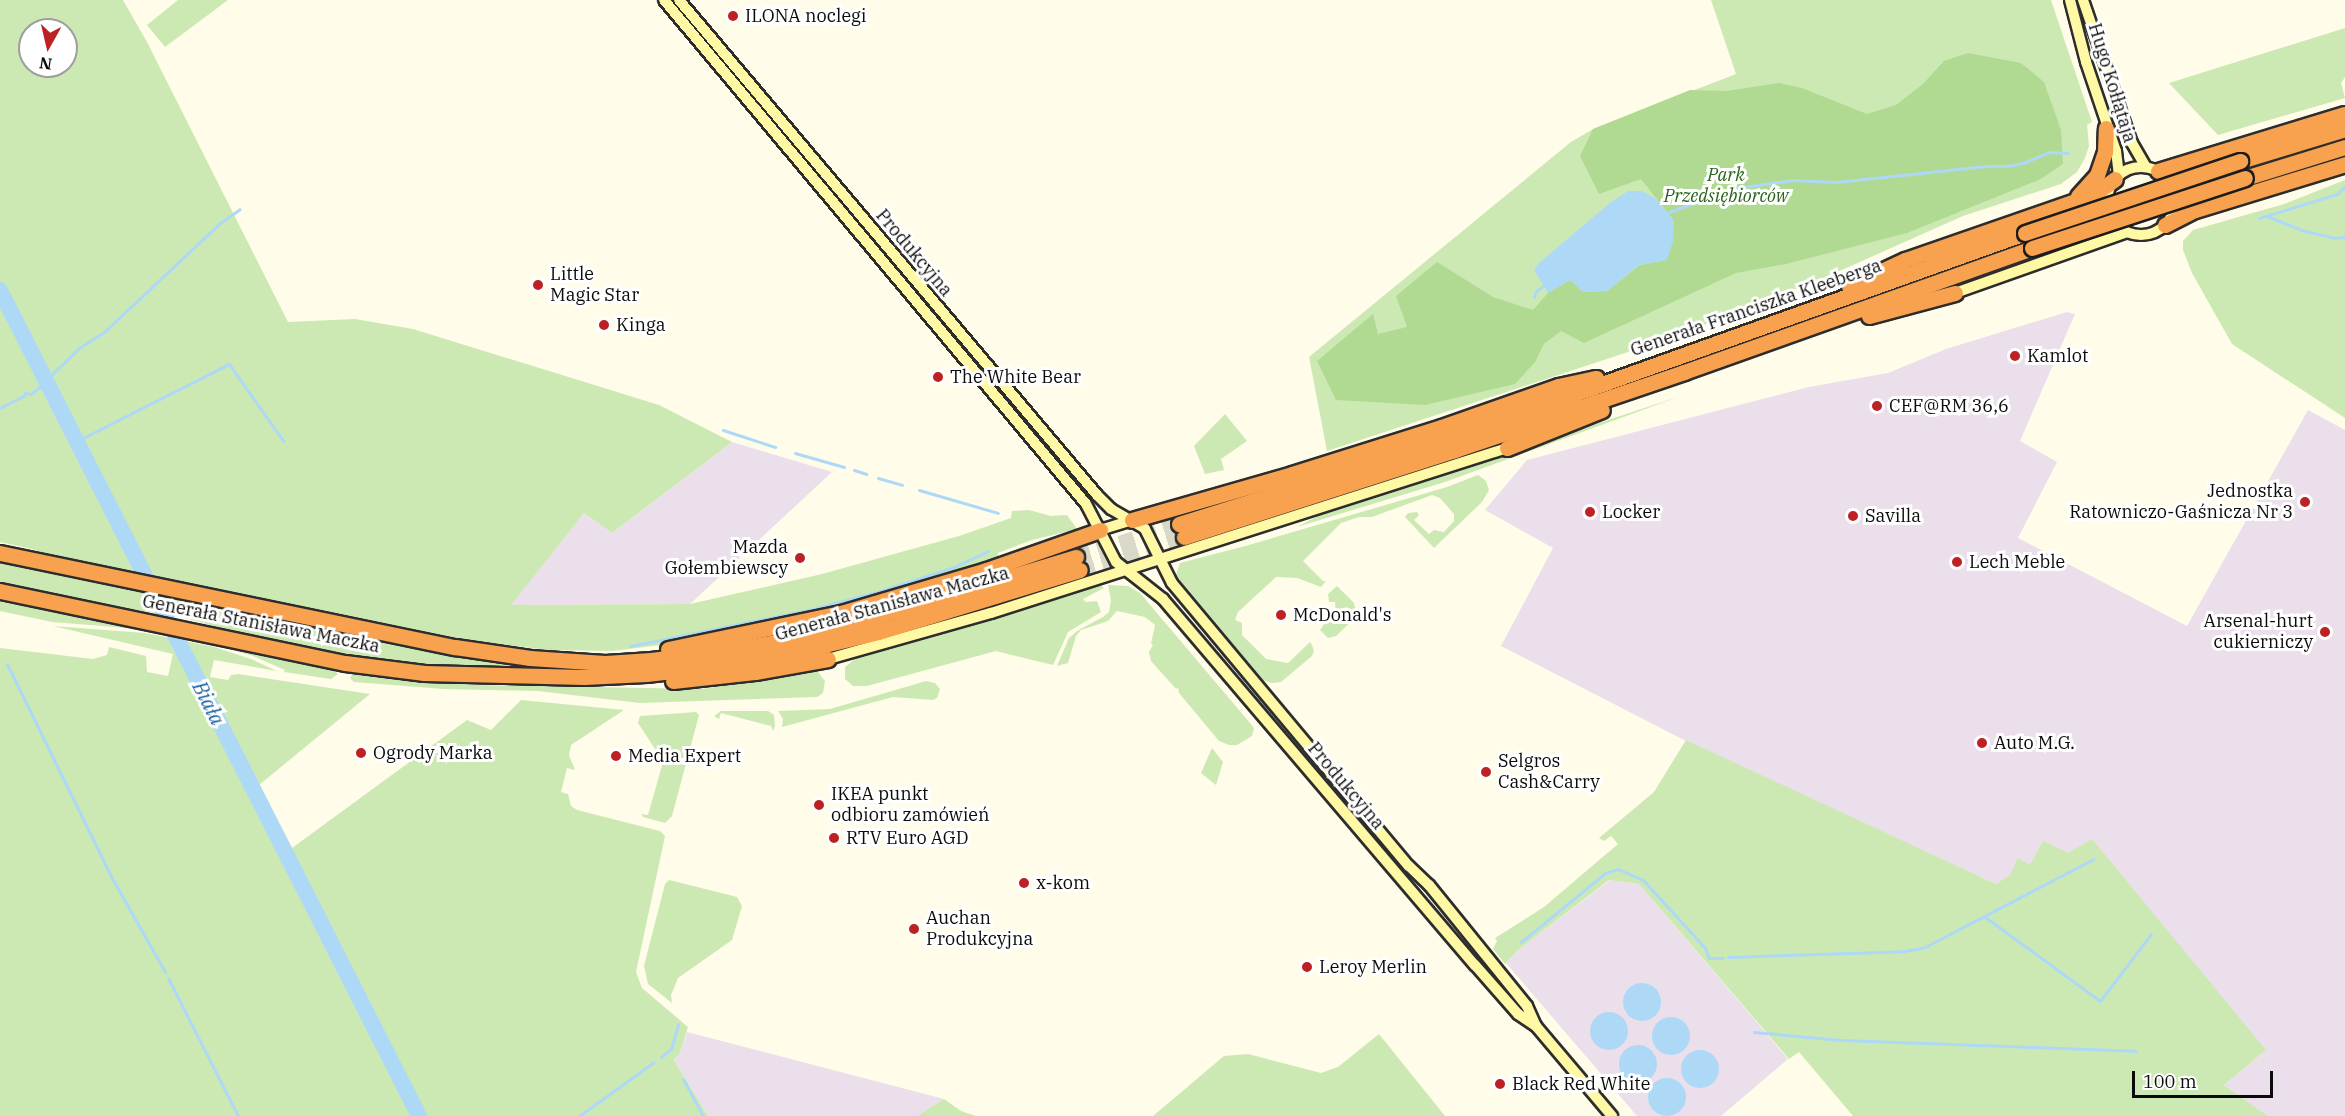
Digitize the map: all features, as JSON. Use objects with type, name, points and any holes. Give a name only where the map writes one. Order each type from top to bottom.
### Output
[{"type":"highway","points":[[2152,169],[2345,114]]},
{"type":"highway","points":[[2074,200],[2097,175],[2105,152],[2106,128]]},
{"type":"highway","name":"Generała Franciszka Kleeberga","points":[[2345,129],[2240,161],[2025,233],[1428,446],[1182,531],[1455,450],[1684,372],[2032,248],[2345,147]]},
{"type":"highway","points":[[2165,225],[2194,210],[2345,164]]},
{"type":"highway","points":[[1781,320],[1806,303],[1905,260],[2099,191],[2117,177]]},
{"type":"highway","points":[[1793,333],[1954,293]]},
{"type":"highway","points":[[1132,520],[1292,474],[1441,427],[1558,386],[1647,367]]},
{"type":"highway","points":[[1507,448],[1642,393],[1684,372]]},
{"type":"highway","points":[[495,654],[597,656],[637,654],[710,641],[860,608],[986,570],[1100,530]]},
{"type":"highway","name":"Generała Stanisława Maczka","points":[[0,553],[495,654],[605,663],[726,651],[798,638],[1078,563],[889,628],[787,654],[717,666],[646,674],[542,677],[424,673],[345,663],[0,591]]},
{"type":"highway","points":[[542,677],[596,683],[665,682],[744,674],[828,659]]},
{"type":"main road","name":"Produkcyjna","points":[[664,0],[1086,504],[1109,553],[1164,599],[1463,951],[1518,1014],[1536,1026]]},
{"type":"main road","name":"Produkcyjna","points":[[679,0],[1097,495],[1111,509],[1145,529],[1172,584],[1476,942],[1527,1006],[1536,1026],[1612,1116]]},
{"type":"main road","name":"Hugo Kołłątaja","points":[[2070,0],[2106,128],[2116,151],[2117,177]]},
{"type":"main road","name":"Hugo Kołłątaja","points":[[2083,0],[2132,143],[2152,169]]},
{"type":"main road","points":[[1954,293],[2127,232],[2149,234],[2165,225],[2170,218],[2175,201],[2170,184],[2152,169],[2129,169],[2117,177],[2108,195],[2109,213],[2127,232]]},
{"type":"main road","points":[[975,369],[984,362]]},
{"type":"main road","points":[[828,659],[940,628],[1127,570],[1507,448]]},
{"type":"main road","points":[[1100,530],[1132,520]]},
{"type":"main road","points":[[1463,951],[1476,942]]},
{"type":"shaded area","points":[[2067,312],[2075,314],[2020,441],[2057,462],[2018,538],[2187,626],[2308,410],[2345,430],[2345,1116],[2268,1116],[2224,1085],[2266,1050],[2068,853],[2030,865],[1996,884],[1684,740],[1501,646],[1553,548],[1485,510],[1527,460],[1809,387],[1888,373],[1946,349]]},
{"type":"shaded area","points":[[732,442],[832,472],[690,604],[510,605],[584,513],[612,533]]},
{"type":"shaded area","points":[[1610,880],[1639,884],[1788,1059],[1721,1116],[1637,1116],[1506,963],[1518,950]]},
{"type":"shaded area","points":[[687,1032],[944,1099],[917,1116],[708,1116],[674,1060],[680,1053]]},
{"type":"green space","points":[[0,0],[123,0],[147,42],[288,322],[355,319],[413,329],[659,405],[732,442],[612,533],[584,513],[511,605],[690,604],[822,574],[959,536],[1011,518],[1012,511],[1029,510],[1051,516],[1067,515],[1077,529],[1032,540],[998,553],[998,556],[976,567],[870,599],[670,644],[612,651],[547,650],[462,639],[337,613],[268,604],[127,570],[126,574],[84,566],[32,549],[0,542]]},
{"type":"green space","points":[[178,0],[228,0],[165,47],[147,25]]},
{"type":"green space","name":"Park Przedsiębiorców","points":[[1711,0],[2051,0],[2092,122],[2087,125],[2089,146],[2085,158],[2077,172],[2061,184],[1963,216],[1815,282],[1758,302],[1683,334],[1327,451],[1309,357],[1571,142],[1593,129],[1736,74]]},
{"type":"green space","points":[[2345,28],[2345,77],[2341,83],[2345,98],[2218,135],[2169,83]]},
{"type":"green space","name":"Park Przedsiębiorców","points":[[1968,53],[2021,63],[2044,82],[2061,130],[2063,164],[2041,179],[1907,233],[1786,264],[1736,273],[1584,343],[1561,331],[1544,344],[1535,362],[1515,384],[1425,405],[1336,400],[1317,361],[1373,314],[1378,334],[1407,327],[1396,296],[1437,262],[1493,297],[1533,310],[1548,293],[1570,280],[1583,292],[1607,291],[1640,265],[1667,260],[1674,221],[1641,179],[1599,194],[1580,156],[1593,129],[1690,90],[1726,91],[1779,83],[1802,88],[1867,114],[1896,105],[1923,84],[1944,61]]},
{"type":"green space","points":[[2345,180],[2345,418],[2232,344],[2192,273],[2183,250],[2183,241],[2193,230],[2284,204]]},
{"type":"green space","points":[[1681,396],[1445,482],[1297,527],[1320,515]]},
{"type":"green space","points":[[1225,414],[1247,441],[1221,459],[1224,470],[1205,474],[1194,446]]},
{"type":"green space","points":[[1478,475],[1486,481],[1489,490],[1482,502],[1434,548],[1405,517],[1408,513],[1417,512],[1419,515],[1414,520],[1429,534],[1434,530],[1444,532],[1454,521],[1454,514],[1440,498],[1432,495],[1372,517],[1359,517],[1341,523],[1303,561],[1323,581],[1326,581],[1321,587],[1297,578],[1276,577],[1238,612],[1235,620],[1242,623],[1242,635],[1266,659],[1288,663],[1310,642],[1312,645],[1314,651],[1312,656],[1281,682],[1272,683],[1263,680],[1176,575],[1180,563],[1447,487]]},
{"type":"green space","points":[[0,560],[203,602],[209,609],[230,614],[238,609],[462,655],[537,666],[610,668],[572,671],[460,668],[331,653],[259,639],[182,617],[68,599],[0,584]]},
{"type":"green space","points":[[1101,585],[1104,588],[1083,599],[1086,602],[1097,601],[1101,612],[1068,632],[1053,665],[996,651],[867,686],[853,686],[845,679],[845,667],[855,659]]},
{"type":"green space","points":[[1108,585],[1128,586],[1140,593],[1254,728],[1252,736],[1237,745],[1219,741],[1179,693],[1178,688],[1176,689],[1151,661],[1149,652],[1153,645],[1151,644],[1155,625],[1145,617],[1117,611],[1108,621],[1081,630],[1076,636],[1068,663],[1057,666],[1069,638],[1077,631],[1109,612],[1111,600]]},
{"type":"green space","points":[[1337,586],[1354,603],[1357,616],[1336,636],[1328,638],[1320,630],[1331,614],[1336,613],[1335,602],[1329,602],[1328,594]]},
{"type":"green space","points":[[0,602],[90,616],[140,629],[52,622],[0,611]]},
{"type":"green space","points":[[53,626],[145,633],[214,647],[251,659],[277,671],[214,660],[210,677],[228,680],[231,675],[238,674],[370,694],[259,785],[292,848],[467,720],[491,730],[521,700],[624,710],[571,745],[569,755],[575,770],[567,768],[561,792],[568,794],[571,806],[577,810],[660,831],[665,836],[636,972],[642,988],[688,1027],[680,1053],[674,1060],[708,1116],[0,1116],[0,648],[93,659],[107,655],[109,647],[146,656],[147,672],[168,676],[173,654]]},
{"type":"green space","points":[[218,645],[333,670],[338,674],[331,679],[284,672],[285,670],[253,656]]},
{"type":"green space","points":[[805,669],[818,672],[825,681],[823,693],[817,697],[640,703],[538,691],[443,689],[354,682],[350,678],[353,673],[473,685],[702,689],[761,680]]},
{"type":"green space","points":[[926,681],[935,683],[940,689],[937,698],[933,700],[893,697],[782,727],[783,719],[778,711],[830,709]]},
{"type":"green space","points":[[721,711],[768,711],[774,715],[775,726],[773,731],[771,726],[721,713],[719,719],[714,716]]},
{"type":"green space","points":[[696,712],[699,715],[672,816],[665,823],[643,817],[641,814],[648,815],[665,755],[657,752],[638,723],[640,716]]},
{"type":"green space","points":[[1686,740],[1996,884],[2010,875],[2018,858],[2030,865],[2043,841],[2068,853],[2092,839],[2266,1050],[2224,1085],[2268,1116],[1853,1116],[1799,1052],[1789,1059],[1639,884],[1609,880],[1518,950],[1505,964],[1493,949],[1497,941],[1495,938],[1544,907],[1618,844],[1611,836],[1604,841],[1599,838],[1654,792]]},
{"type":"green space","points":[[1212,748],[1223,762],[1216,785],[1201,773]]},
{"type":"green space","points":[[669,880],[737,897],[742,906],[732,940],[678,978],[671,995],[672,1003],[648,984],[644,966],[665,884]]},
{"type":"green space","points":[[1379,1034],[1445,1116],[1153,1116],[1224,1056],[1248,1054],[1321,1073],[1338,1067]]},
{"type":"green space","points":[[944,1099],[961,1111],[976,1116],[917,1116]]},
{"type":"water","points":[[1628,191],[1642,191],[1655,198],[1674,221],[1673,241],[1667,260],[1639,265],[1607,291],[1583,292],[1570,280],[1548,293],[1534,270],[1539,263],[1610,203]]},
{"type":"water","points":[[1642,983],[1656,988],[1661,1002],[1656,1016],[1642,1021],[1628,1016],[1623,1002],[1628,988]]},
{"type":"water","points":[[1609,1012],[1623,1017],[1628,1031],[1623,1045],[1609,1050],[1595,1045],[1590,1031],[1595,1017]]},
{"type":"water","points":[[1671,1017],[1685,1022],[1690,1036],[1685,1050],[1671,1055],[1657,1050],[1652,1036],[1657,1022]]},
{"type":"water","points":[[1638,1045],[1652,1050],[1657,1064],[1652,1078],[1638,1083],[1624,1078],[1619,1064],[1624,1050]]},
{"type":"water","points":[[1700,1050],[1714,1055],[1719,1069],[1714,1083],[1700,1088],[1686,1083],[1681,1069],[1686,1055]]},
{"type":"water","points":[[1667,1078],[1681,1083],[1686,1097],[1681,1111],[1667,1116],[1653,1111],[1648,1097],[1653,1083]]},
{"type":"waterway","points":[[1664,214],[1731,189],[1792,180],[1837,182],[1986,166],[2007,166],[2023,163],[2049,152],[2068,153]]},
{"type":"waterway","points":[[2259,218],[2337,194],[2345,186]]},
{"type":"waterway","points":[[46,380],[79,348],[104,332],[220,223],[240,209]]},
{"type":"waterway","points":[[2267,216],[2301,230],[2335,238],[2345,237]]},
{"type":"waterway","points":[[1534,297],[1536,291],[1545,285]]},
{"type":"waterway","name":"Biała","points":[[0,290],[419,1116]]},
{"type":"waterway","points":[[77,441],[229,364],[284,442]]},
{"type":"waterway","points":[[0,408],[24,396],[25,393],[31,394],[39,387],[48,384]]},
{"type":"waterway","points":[[723,430],[775,447]]},
{"type":"waterway","points":[[795,453],[844,467]]},
{"type":"waterway","points":[[854,470],[866,474]]},
{"type":"waterway","points":[[878,478],[902,485]]},
{"type":"waterway","points":[[919,490],[998,513]]},
{"type":"waterway","points":[[630,646],[809,610],[880,591],[954,567],[989,551]]},
{"type":"waterway","points":[[7,664],[113,880],[165,972]]},
{"type":"waterway","points":[[1728,957],[1905,951],[1925,947],[2093,859]]},
{"type":"waterway","points":[[1521,942],[1605,873],[1618,869],[1643,880],[1705,948],[1709,958],[1723,958]]},
{"type":"waterway","points":[[1985,917],[2100,1001],[2151,934]]},
{"type":"waterway","points":[[168,978],[238,1116]]},
{"type":"waterway","points":[[661,1057],[671,1049],[678,1024]]},
{"type":"waterway","points":[[1754,1032],[1841,1040],[2136,1051]]},
{"type":"waterway","points":[[579,1116],[654,1062]]},
{"type":"waterway","points":[[683,1079],[703,1116]]},
{"type":"tunnel","points":[[1076,557],[1179,524]]},
{"type":"tunnel","points":[[1080,570],[1184,537]]},
{"type":"place","name":"ILONA noclegi","points":[[733,16]]},
{"type":"place","name":"Little Magic Star","points":[[538,285]]},
{"type":"place","name":"Kinga","points":[[604,325]]},
{"type":"place","name":"Kamlot","points":[[2015,356]]},
{"type":"place","name":"The White Bear","points":[[938,377]]},
{"type":"place","name":"CEF@RM 36,6","points":[[1877,406]]},
{"type":"place","name":"Jednostka Ratowniczo-Gaśnicza Nr 3","points":[[2305,502]]},
{"type":"place","name":"Locker","points":[[1590,512]]},
{"type":"place","name":"Savilla","points":[[1853,516]]},
{"type":"place","name":"Mazda Gołembiewscy","points":[[800,558]]},
{"type":"place","name":"Lech Meble","points":[[1957,562]]},
{"type":"place","name":"McDonald's","points":[[1281,615]]},
{"type":"place","name":"Arsenal-hurt cukierniczy","points":[[2325,632]]},
{"type":"place","name":"Auto M.G.","points":[[1982,743]]},
{"type":"place","name":"Ogrody Marka","points":[[361,753]]},
{"type":"place","name":"Media Expert","points":[[616,756]]},
{"type":"place","name":"Selgros Cash&Carry","points":[[1486,772]]},
{"type":"place","name":"IKEA punkt odbioru zamówień","points":[[819,805]]},
{"type":"place","name":"RTV Euro AGD","points":[[834,838]]},
{"type":"place","name":"x-kom","points":[[1024,883]]},
{"type":"place","name":"Auchan Produkcyjna","points":[[914,929]]},
{"type":"place","name":"Leroy Merlin","points":[[1307,967]]},
{"type":"place","name":"Black Red White","points":[[1500,1084]]}]
